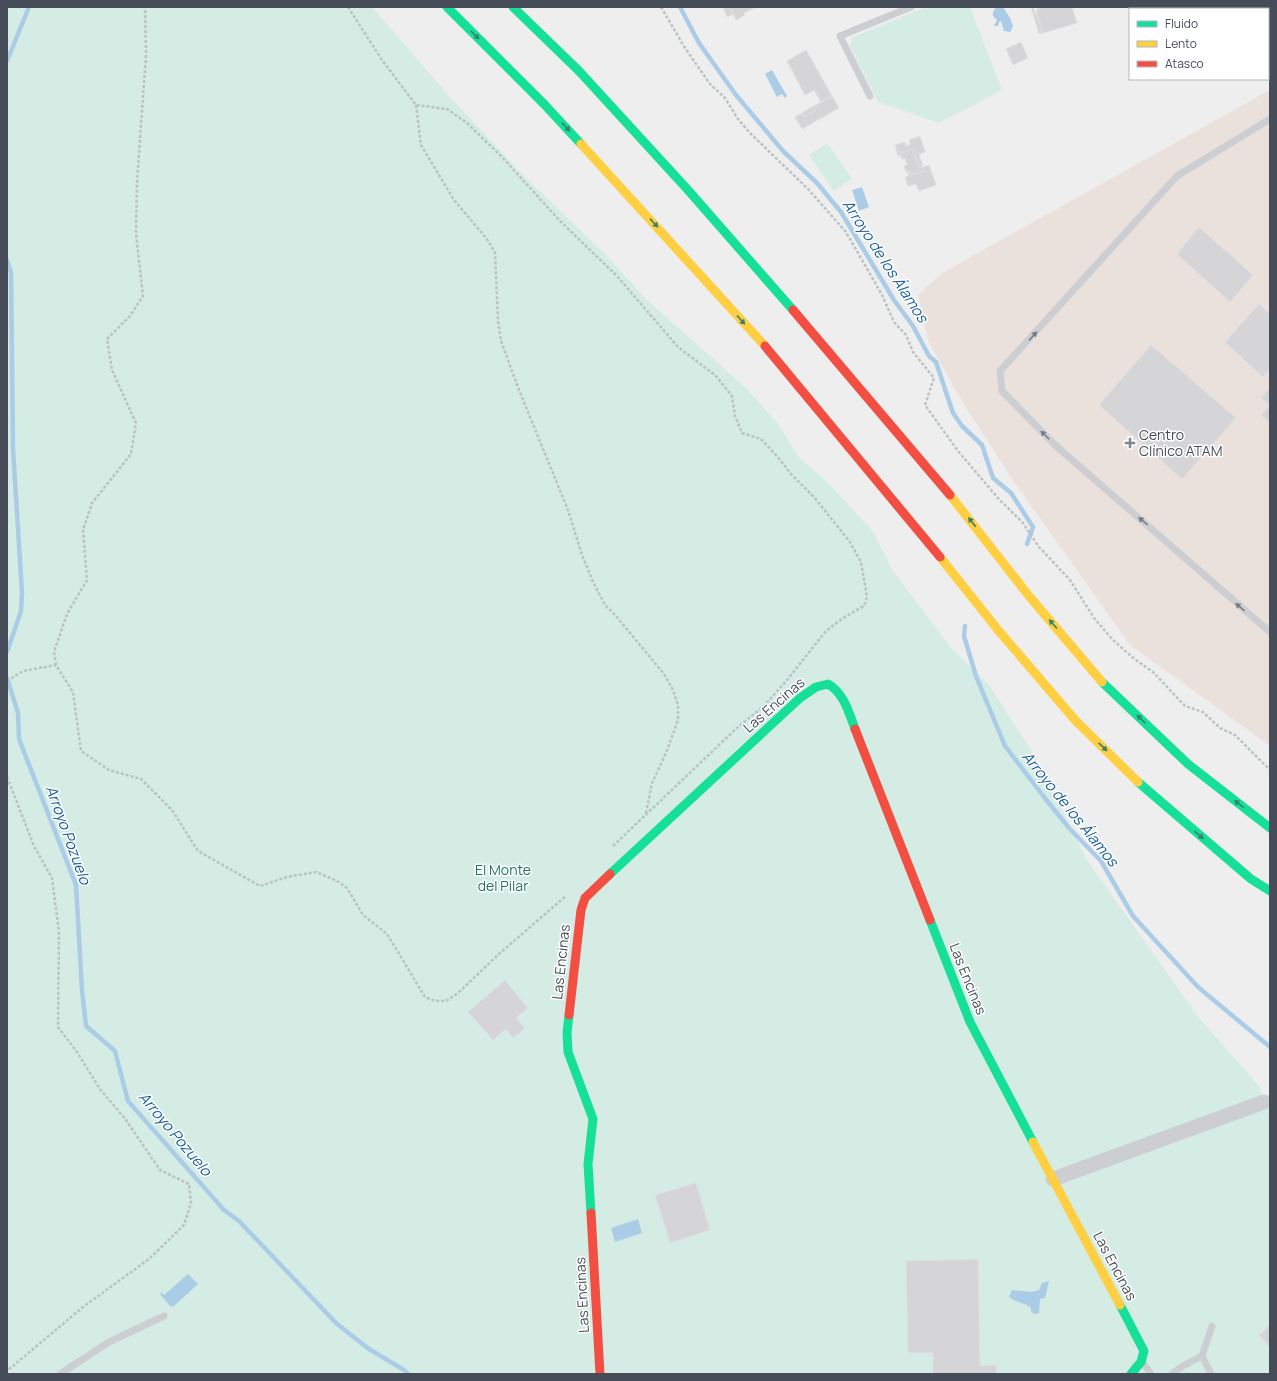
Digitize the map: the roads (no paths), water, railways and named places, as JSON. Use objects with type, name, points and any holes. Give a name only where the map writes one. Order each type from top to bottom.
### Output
[{"type":"main road","points":[[447,7],[544,104],[775,357],[900,507],[998,630],[1075,720],[1149,793],[1251,878],[1270,891]]},
{"type":"main road","points":[[513,7],[579,71],[688,190],[803,321],[932,472],[1029,596],[1107,686],[1188,764],[1270,828]]},
{"type":"main road","name":"Las Encinas","points":[[600,1374],[588,1164],[593,1119],[568,1052],[567,1033],[581,910],[585,898],[800,698],[822,684],[832,686],[839,693],[846,705],[970,1022],[1144,1351],[1141,1362]]},
{"type":"main road","points":[[1131,1374],[1141,1362]]},
{"type":"street","points":[[1053,1178],[1264,1102]]},
{"type":"lane","points":[[870,96],[840,36],[911,7]]},
{"type":"lane","points":[[1270,119],[1177,176],[1000,372],[1002,391],[1055,445],[1270,632]]},
{"type":"lane","points":[[60,1374],[109,1342],[164,1316]]},
{"type":"lane","points":[[1172,1374],[1181,1367],[1202,1356],[1212,1326]]},
{"type":"lane","points":[[1202,1356],[1211,1374]]},
{"type":"lane","points":[[1141,1362],[1152,1374]]},
{"type":"water","points":[[996,7],[1003,7],[1010,18],[1013,26],[1010,32],[1004,31],[1001,21],[999,22],[998,26],[994,26],[997,20],[993,16],[993,12]]},
{"type":"water","points":[[772,70],[787,96],[785,98],[782,94],[777,97],[765,74]]},
{"type":"water","points":[[862,187],[869,207],[859,211],[852,190]]},
{"type":"water","points":[[638,1219],[642,1233],[615,1242],[611,1228]]},
{"type":"water","points":[[188,1274],[198,1284],[173,1307],[170,1306],[160,1294],[162,1292],[164,1295]]},
{"type":"water","points":[[1049,1281],[1045,1298],[1040,1299],[1039,1313],[1035,1314],[1031,1312],[1031,1308],[1029,1306],[1009,1297],[1012,1290],[1032,1292],[1039,1290],[1042,1283]]},
{"type":"waterway","name":"Arroyo Pozuelo","points":[[7,61],[29,7]]},
{"type":"waterway","name":"Arroyo de los Álamos","points":[[680,7],[699,43],[736,95],[783,151],[817,183],[841,212],[894,300],[913,326],[929,356],[936,362],[953,413],[962,426],[982,445],[993,478],[1011,493],[1033,527],[1027,544]]},
{"type":"waterway","name":"Arroyo Pozuelo","points":[[7,260],[11,273],[13,449],[22,593],[21,611],[7,652]]},
{"type":"waterway","name":"Arroyo de los Álamos","points":[[965,626],[964,636],[976,676],[1005,746],[1069,828],[1101,861],[1133,916],[1198,987],[1270,1047]]},
{"type":"waterway","name":"Arroyo Pozuelo","points":[[7,678],[18,713],[19,739],[76,885],[82,990],[86,1026],[115,1051],[128,1101],[224,1210],[239,1221],[337,1324],[369,1349],[404,1370],[408,1374]]},
{"type":"place","name":"Centro Clínico ATAM","points":[[1130,443]]},
{"type":"park label","name":"El Monte del Pilar","points":[[503,878]]}]
